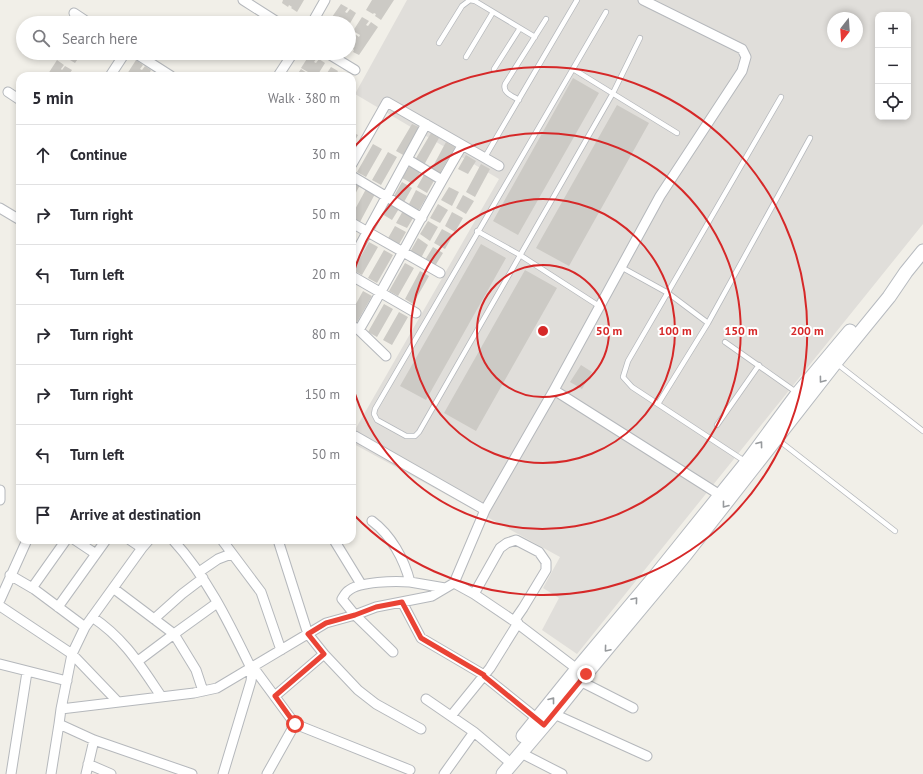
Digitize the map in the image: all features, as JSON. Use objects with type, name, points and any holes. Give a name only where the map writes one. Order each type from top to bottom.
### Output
[{"type":"street","points":[[243,0],[268,16]]},
{"type":"street","points":[[316,16],[326,0]]},
{"type":"street","points":[[61,709],[217,688],[326,623],[355,615],[376,607],[432,596],[454,583],[485,510],[554,390],[660,196],[742,71],[746,57],[742,49],[643,0]]},
{"type":"street","points":[[74,13],[79,16]]},
{"type":"street","points":[[113,72],[120,60]]},
{"type":"street","points":[[146,60],[165,72]]},
{"type":"street","points":[[281,72],[288,60]]},
{"type":"street","points":[[339,60],[355,70]]},
{"type":"street","points":[[8,92],[16,97]]},
{"type":"street","points":[[356,157],[387,102],[499,166]]},
{"type":"street","points":[[356,252],[426,124]]},
{"type":"street","points":[[386,356],[356,328],[381,293],[462,146]]},
{"type":"street","points":[[407,159],[442,180]]},
{"type":"street","points":[[356,178],[422,218]]},
{"type":"street","points":[[0,208],[16,218]]},
{"type":"street","points":[[356,225],[440,273]]},
{"type":"street","points":[[493,774],[541,722],[720,495],[778,439],[803,397],[836,362],[889,297],[923,251]]},
{"type":"street","points":[[503,774],[521,753],[541,722],[554,714],[579,675],[686,554],[750,465],[880,295],[906,272]]},
{"type":"street","points":[[356,278],[416,313]]},
{"type":"street","points":[[554,390],[720,495]]},
{"type":"street","points":[[356,437],[485,510]]},
{"type":"street","points":[[0,490],[0,500]]},
{"type":"street","points":[[372,521],[381,528],[397,550],[410,582]]},
{"type":"street","points":[[451,716],[484,676],[546,570],[546,562],[539,552],[516,540],[507,543],[500,548],[474,594]]},
{"type":"street","points":[[0,600],[25,544]]},
{"type":"street","points":[[32,588],[63,544]]},
{"type":"street","points":[[81,544],[96,554]]},
{"type":"street","points":[[58,607],[103,544]]},
{"type":"street","points":[[136,544],[142,548]]},
{"type":"street","points":[[51,774],[61,709],[72,654],[92,616],[146,544]]},
{"type":"street","points":[[176,544],[201,575],[252,667],[295,724],[410,770]]},
{"type":"street","points":[[225,544],[261,592],[281,650]]},
{"type":"street","points":[[279,544],[308,634],[324,654],[358,690],[376,704],[420,729]]},
{"type":"street","points":[[337,544],[362,584]]},
{"type":"street","points":[[154,619],[218,559],[231,554]]},
{"type":"street","points":[[10,575],[32,588],[85,627]]},
{"type":"street","points":[[393,652],[355,615],[342,599],[348,590],[362,584],[397,581],[445,588]]},
{"type":"street","points":[[454,583],[474,594],[516,622],[579,675],[633,708]]},
{"type":"street","points":[[113,588],[174,634],[196,670],[203,691]]},
{"type":"street","points":[[402,602],[421,638],[484,675],[541,722]]},
{"type":"street","points":[[138,661],[217,603]]},
{"type":"street","points":[[0,606],[72,654],[118,702]]},
{"type":"street","points":[[92,616],[119,638],[138,661],[161,696]]},
{"type":"street","points":[[275,696],[324,654]]},
{"type":"street","points":[[0,664],[67,681]]},
{"type":"street","points":[[223,774],[251,681],[252,667]]},
{"type":"street","points":[[11,774],[27,672]]},
{"type":"street","points":[[426,699],[474,732],[506,759]]},
{"type":"street","points":[[554,714],[648,756]]},
{"type":"street","points":[[59,724],[94,740],[192,774]]},
{"type":"street","points":[[267,774],[295,724]]},
{"type":"street","points":[[444,774],[474,732]]},
{"type":"street","points":[[86,774],[94,740]]},
{"type":"street","points":[[521,753],[562,774]]},
{"type":"street","points":[[88,764],[111,774]]},
{"type":"lane","points":[[439,43],[462,6],[470,0],[475,1],[535,37]]},
{"type":"lane","points":[[485,158],[578,0]]},
{"type":"lane","points":[[466,57],[494,12]]},
{"type":"lane","points":[[606,12],[477,231],[375,410],[374,414],[377,420],[406,436],[415,436],[419,432],[613,92],[640,38]]},
{"type":"lane","points":[[520,100],[504,88],[546,19]]},
{"type":"lane","points":[[494,69],[520,28]]},
{"type":"lane","points":[[573,69],[613,92],[677,133]]},
{"type":"lane","points":[[750,465],[632,387],[623,377],[628,361],[781,97]]},
{"type":"lane","points":[[658,404],[708,322],[810,138]]},
{"type":"lane","points":[[477,231],[520,255],[599,306]]},
{"type":"lane","points":[[621,267],[668,293],[708,322]]},
{"type":"lane","points":[[725,342],[803,397]]},
{"type":"lane","points":[[836,362],[923,431]]},
{"type":"lane","points":[[717,425],[759,365]]},
{"type":"lane","points":[[778,439],[895,531]]},
{"type":"shaded area","points":[[407,0],[923,0],[923,224],[577,654],[542,630],[559,598],[543,588],[560,557],[356,445],[356,428],[499,179],[356,95]]},
{"type":"building","points":[[283,0],[304,0],[297,12],[289,5],[288,7],[282,3]]},
{"type":"building","points":[[372,0],[394,0],[381,20],[375,16],[376,14],[366,10]]},
{"type":"building","points":[[341,4],[348,8],[345,12],[347,13],[350,9],[356,13],[354,16],[333,16]]},
{"type":"building","points":[[362,17],[369,21],[366,25],[368,26],[371,22],[378,27],[359,55],[356,54],[356,35],[359,37],[360,35],[356,33],[356,26]]},
{"type":"building","points":[[57,60],[64,65],[61,69],[62,70],[65,66],[72,70],[71,72],[49,72]]},
{"type":"building","points":[[70,60],[77,60],[75,63]]},
{"type":"building","points":[[136,60],[143,65],[140,69],[142,70],[145,66],[151,70],[150,72],[128,72]]},
{"type":"building","points":[[306,60],[316,60],[314,62],[316,63],[318,60],[320,60],[325,63],[319,72],[308,72],[301,68]]},
{"type":"building","points":[[331,67],[338,71],[337,72],[328,72]]},
{"type":"building","points":[[573,78],[599,93],[518,235],[493,221]]},
{"type":"building","points":[[617,105],[649,123],[569,266],[536,248]]},
{"type":"building","points":[[412,124],[421,128],[405,156],[396,151]]},
{"type":"building","points":[[431,133],[439,138],[424,165],[415,160]]},
{"type":"building","points":[[446,142],[455,147],[439,175],[431,170]]},
{"type":"building","points":[[373,144],[382,149],[366,177],[357,172]]},
{"type":"building","points":[[388,152],[397,157],[381,185],[372,180]]},
{"type":"building","points":[[466,155],[476,161],[468,174],[458,169]]},
{"type":"building","points":[[481,164],[490,169],[475,197],[466,192]]},
{"type":"building","points":[[410,165],[421,171],[413,184],[402,178]]},
{"type":"building","points":[[425,173],[435,179],[427,193],[417,187]]},
{"type":"building","points":[[402,182],[412,188],[404,202],[394,196]]},
{"type":"building","points":[[356,183],[360,185],[356,192]]},
{"type":"building","points":[[449,187],[459,192],[452,206],[441,200]]},
{"type":"building","points":[[366,189],[375,194],[360,222],[356,220],[356,208]]},
{"type":"building","points":[[416,190],[427,196],[419,210],[409,204]]},
{"type":"building","points":[[463,195],[474,201],[466,214],[456,208]]},
{"type":"building","points":[[389,201],[400,207],[392,220],[382,214]]},
{"type":"building","points":[[438,204],[448,210],[440,223],[430,218]]},
{"type":"building","points":[[404,209],[415,215],[407,228],[396,223]]},
{"type":"building","points":[[452,212],[463,218],[455,232],[445,226]]},
{"type":"building","points":[[428,221],[438,227],[430,241],[420,234]]},
{"type":"building","points":[[395,226],[406,232],[398,246],[387,240]]},
{"type":"building","points":[[442,229],[453,235],[445,249],[434,243]]},
{"type":"building","points":[[418,238],[428,245],[421,258],[410,252]]},
{"type":"building","points":[[369,242],[378,247],[362,275],[356,272],[356,265]]},
{"type":"building","points":[[481,244],[506,258],[426,400],[400,386]]},
{"type":"building","points":[[433,247],[443,253],[435,266],[425,260]]},
{"type":"building","points":[[384,250],[393,255],[377,283],[368,278]]},
{"type":"building","points":[[405,263],[414,268],[398,296],[389,291]]},
{"type":"building","points":[[525,270],[557,288],[476,431],[444,413]]},
{"type":"building","points":[[420,271],[429,276],[413,304],[405,299]]},
{"type":"building","points":[[363,291],[372,296],[356,324],[356,304]]},
{"type":"building","points":[[384,304],[393,309],[377,337],[368,332]]},
{"type":"building","points":[[399,312],[408,317],[392,345],[383,340]]},
{"type":"building","points":[[581,365],[592,372],[582,389],[570,382]]},
{"type":"route","points":[[295,724],[275,696],[324,654],[308,634],[326,623],[355,615],[376,607],[402,602],[421,638],[484,675],[544,725],[586,674]]}]
